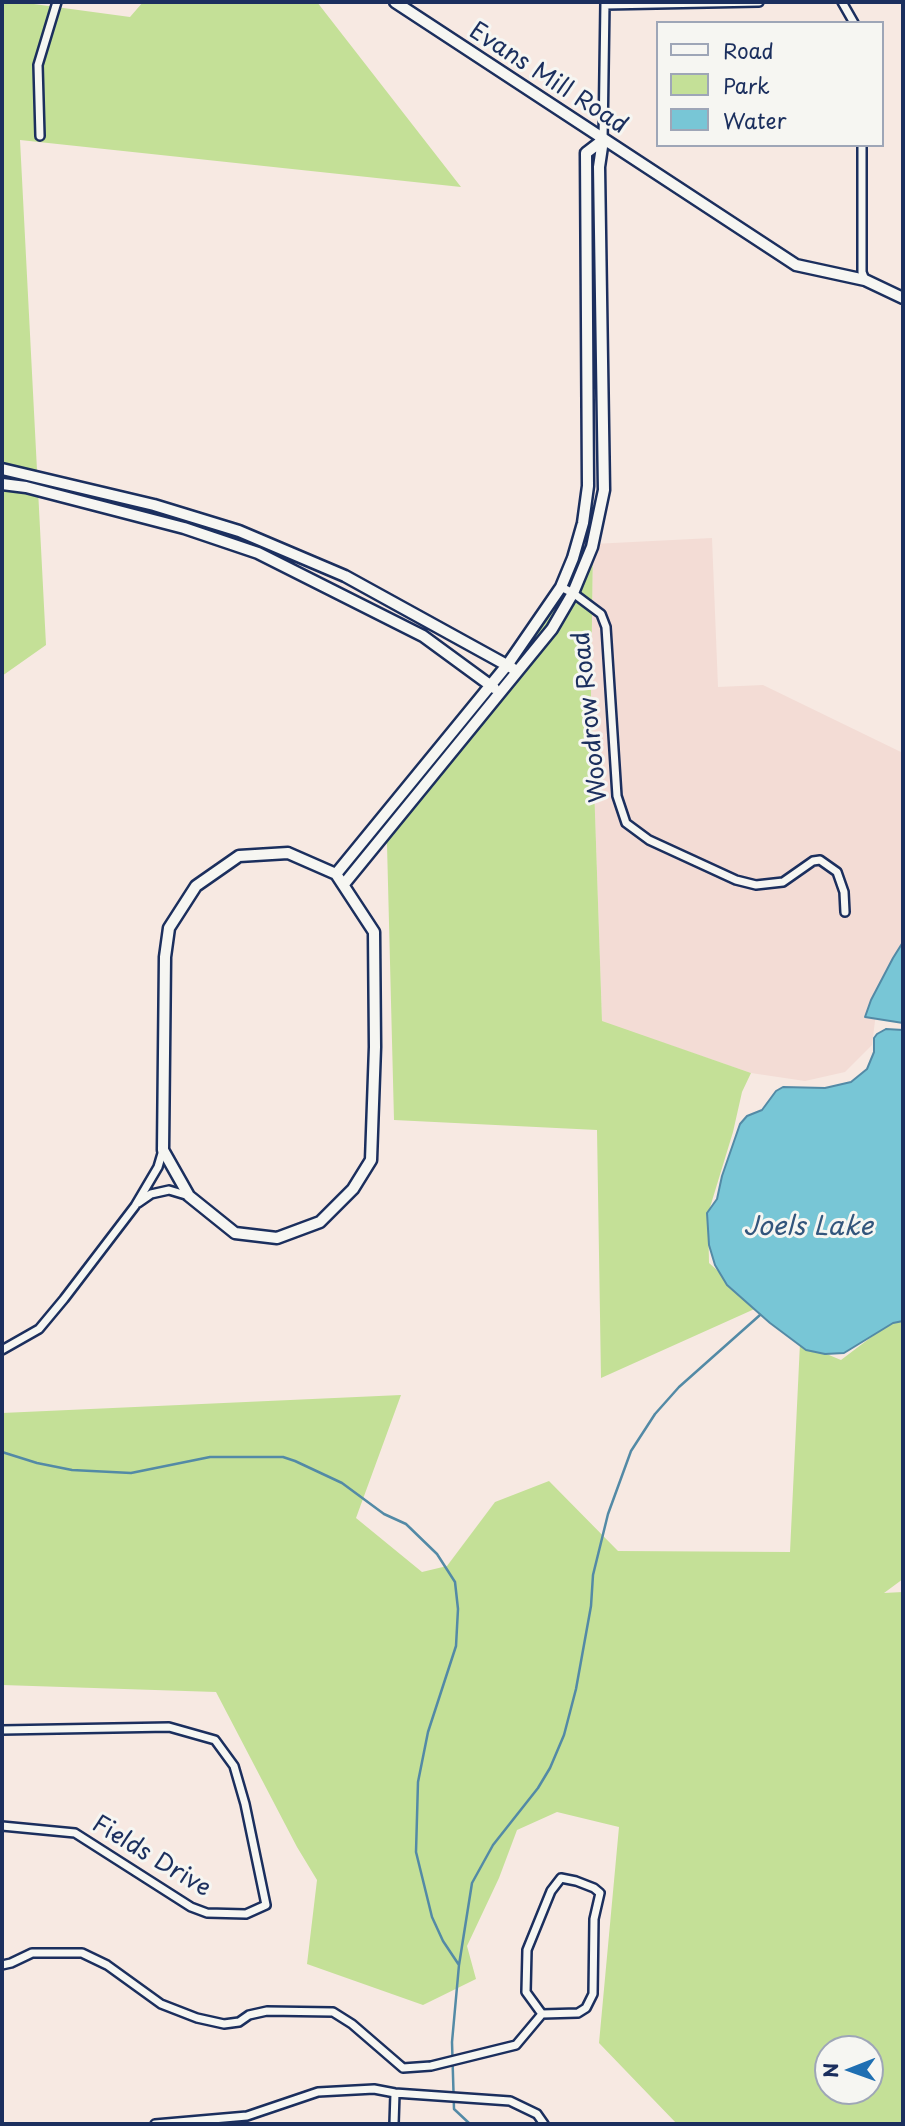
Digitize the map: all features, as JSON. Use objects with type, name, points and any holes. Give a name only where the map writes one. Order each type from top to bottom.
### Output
[{"type":"street","points":[[40,136],[38,65],[57,2]]},
{"type":"street","name":"Evans Mill Road","points":[[395,2],[796,265],[864,281],[903,298]]},
{"type":"street","points":[[605,3],[759,2]]},
{"type":"street","points":[[842,2],[853,21]]},
{"type":"street","name":"Woodrow Road","points":[[344,884],[552,629],[573,593],[592,547],[604,490],[599,167],[603,140],[605,3]]},
{"type":"street","name":"Woodrow Road","points":[[336,874],[508,664],[561,587],[583,523],[588,486],[586,153],[603,140]]},
{"type":"street","points":[[862,147],[864,281]]},
{"type":"street","points":[[2,469],[154,505],[239,531],[345,576],[508,664],[517,673]]},
{"type":"street","points":[[2,484],[26,486],[184,528],[258,553],[423,636],[500,693]]},
{"type":"street","name":"Woodrow Road","points":[[561,587],[601,614],[606,627],[617,796],[626,823],[649,840],[736,880],[756,886],[783,883],[813,861],[820,860],[837,872],[844,892],[845,912]]},
{"type":"street","points":[[2,1350],[39,1329],[135,1206],[158,1167],[163,1150],[165,957],[169,928],[196,886],[239,856],[288,853],[336,874],[374,932],[375,1047],[371,1160],[353,1189],[320,1222],[277,1238],[235,1233],[189,1196],[163,1150]]},
{"type":"street","points":[[135,1206],[151,1194],[169,1190],[189,1196]]},
{"type":"street","name":"Fields Drive","points":[[2,1730],[169,1727],[215,1740],[234,1766],[245,1804],[266,1905],[247,1914],[207,1913],[191,1907],[75,1833],[2,1826]]},
{"type":"street","points":[[2,1965],[32,1953],[82,1953],[107,1965],[161,2004],[219,2023],[239,2022],[248,2015],[267,2011],[333,2012],[352,2024],[403,2068],[431,2066],[516,2045],[542,2014],[578,2013],[586,2008],[593,1994],[594,1919],[600,1893],[576,1881],[561,1878],[551,1891],[527,1950],[526,1992],[542,2014]]},
{"type":"street","points":[[155,2124],[247,2116],[318,2092],[374,2089],[395,2093],[510,2101],[537,2114],[544,2124]]},
{"type":"street","points":[[394,2124],[395,2093]]},
{"type":"shaded area","points":[[712,538],[718,687],[763,685],[903,753],[903,949],[876,1013],[872,1045],[845,1072],[805,1081],[751,1073],[602,1022],[591,695],[593,544]]},
{"type":"green space","points":[[2,2],[130,17],[143,2],[317,2],[461,187],[20,140],[46,645],[2,676]]},
{"type":"green space","points":[[593,544],[591,695],[602,1021],[751,1073],[742,1092],[708,1214],[709,1263],[759,1307],[601,1378],[597,1130],[394,1120],[386,805]]},
{"type":"green space","points":[[903,1313],[903,1579],[884,1593],[903,1592],[903,2124],[677,2124],[599,2043],[619,1827],[557,1812],[517,1830],[499,1878],[467,1946],[476,1979],[423,2005],[307,1964],[317,1880],[216,1692],[2,1685],[2,1413],[401,1395],[356,1518],[422,1572],[447,1566],[495,1502],[549,1481],[618,1551],[790,1552],[800,1343],[841,1360]]},
{"type":"water","points":[[903,942],[903,1023],[865,1017],[871,1000]]},
{"type":"water","name":"Joels Lake","points":[[886,1029],[903,1030],[903,1321],[893,1323],[844,1353],[825,1354],[806,1350],[727,1285],[715,1265],[709,1245],[707,1213],[717,1199],[740,1124],[747,1116],[762,1110],[776,1091],[783,1087],[825,1088],[851,1082],[867,1069],[874,1052],[874,1038]]},
{"type":"waterway","points":[[470,2124],[454,2109],[452,2042],[459,1965],[472,1883],[493,1845],[538,1788],[564,1735],[576,1689],[591,1606],[593,1575],[608,1514],[631,1451],[655,1414],[679,1387],[760,1315]]},
{"type":"waterway","points":[[2,1452],[72,1470],[131,1473],[210,1457],[283,1457],[342,1483],[384,1514],[406,1524],[437,1554],[455,1582],[458,1609],[456,1646],[428,1732],[418,1782],[416,1852],[432,1917],[443,1941],[459,1965]]}]
